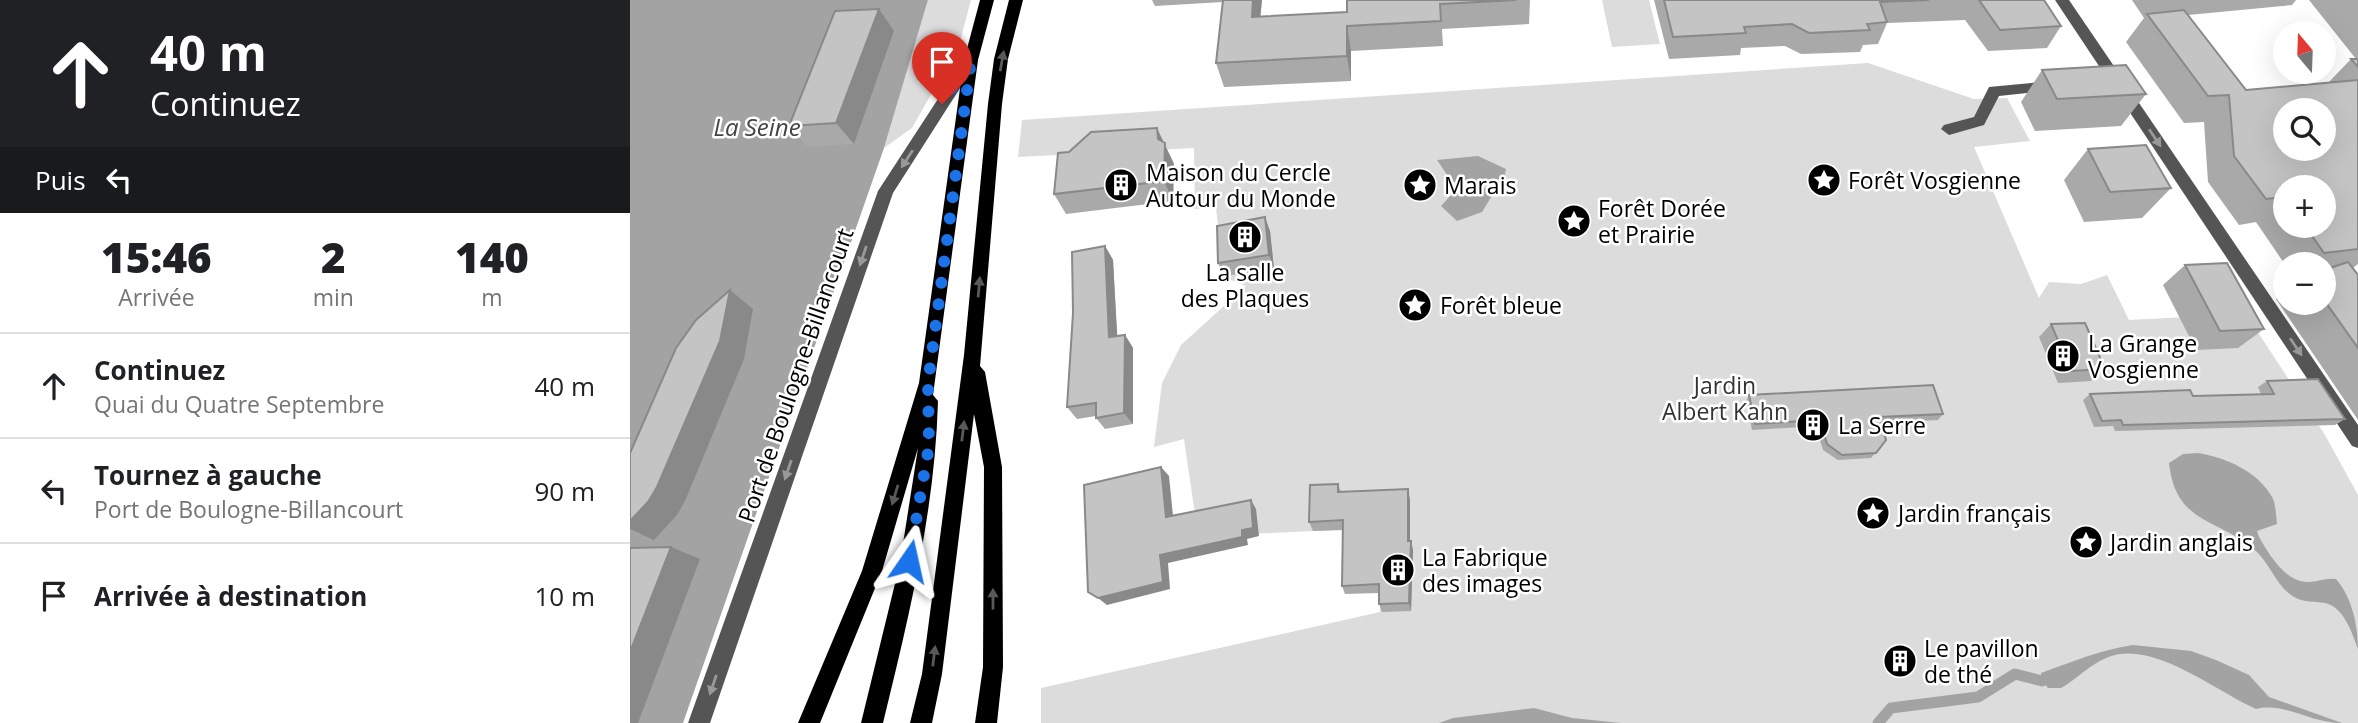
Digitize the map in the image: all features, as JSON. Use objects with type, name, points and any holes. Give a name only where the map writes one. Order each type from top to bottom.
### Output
[{"type":"main road","points":[[872,723],[918,515],[929,446],[928,383],[971,60],[987,0]]},
{"type":"main road","points":[[921,723],[932,674],[973,355],[995,104],[1001,60],[1016,0]]},
{"type":"main road","points":[[973,355],[993,467],[993,667],[986,723]]},
{"type":"main road","points":[[809,723],[872,571],[928,383]]},
{"type":"street","points":[[2062,0],[2110,82],[2358,440]]},
{"type":"street","name":"Port de Boulogne-Billancourt","points":[[699,723],[886,191],[971,60]]},
{"type":"street","points":[[1949,129],[1979,121],[1994,91],[2063,85]]},
{"type":"green space","points":[[928,0],[971,0],[959,45],[912,128],[884,148]]},
{"type":"green space","points":[[1602,0],[1649,0],[1660,44],[1612,47]]},
{"type":"green space","name":"Jardin Albert Kahn","points":[[1868,63],[1974,99],[2007,98],[2030,141],[1974,147],[2039,298],[2049,282],[2081,284],[2107,275],[2129,320],[2246,314],[2325,435],[2358,495],[2358,723],[1041,723],[1041,688],[1380,612],[1381,528],[1247,534],[1197,528],[1184,439],[1154,447],[1162,383],[1181,345],[1246,286],[1224,277],[1216,208],[1195,209],[1194,148],[1018,157],[1022,120]]},
{"type":"water","name":"La Seine","points":[[630,0],[928,0],[884,148],[683,723],[630,723]]},
{"type":"water","points":[[1478,156],[1506,169],[1504,179],[1452,182],[1437,160]]},
{"type":"water","points":[[1476,187],[1496,189],[1482,212],[1457,221],[1441,206],[1451,195]]},
{"type":"water","points":[[2198,453],[2220,458],[2240,467],[2266,488],[2274,503],[2277,524],[2257,531],[2267,551],[2292,578],[2308,582],[2336,579],[2342,586],[2353,612],[2358,649],[2342,615],[2332,605],[2298,599],[2288,593],[2257,552],[2243,541],[2201,518],[2180,499],[2169,463],[2183,454]]},
{"type":"water","points":[[2133,645],[2191,651],[2216,660],[2249,675],[2269,697],[2342,723],[2319,720],[2277,708],[2256,709],[2182,669],[2143,655],[2124,654],[2106,658],[2061,688],[2048,688],[2042,681],[2041,673],[2097,653]]},
{"type":"water","points":[[1534,708],[1572,718],[1621,723],[1439,723],[1453,718]]},
{"type":"building","points":[[1223,0],[1253,0],[1252,17],[1347,12],[1347,0],[1516,0],[1440,4],[1441,21],[1347,26],[1347,56],[1216,63]]},
{"type":"building","points":[[1664,0],[1929,0],[1880,2],[1887,22],[1867,24],[1870,30],[1809,33],[1792,24],[1744,27],[1746,33],[1673,37]]},
{"type":"building","points":[[1979,0],[2044,0],[2061,26],[2000,30]]},
{"type":"building","points":[[879,9],[836,123],[789,126],[835,11]]},
{"type":"building","points":[[2184,10],[2246,90],[2358,80],[2358,249],[2323,252],[2313,238],[2336,238],[2336,175],[2273,175],[2273,198],[2266,199],[2234,156],[2229,95],[2208,96],[2147,14]]},
{"type":"building","points":[[2126,65],[2146,94],[2057,99],[2042,70]]},
{"type":"building","points":[[1157,128],[1158,139],[1165,143],[1164,181],[1054,194],[1058,153],[1069,152],[1091,132]]},
{"type":"building","points":[[2146,145],[2171,188],[2110,192],[2088,149]]},
{"type":"building","points":[[1265,217],[1269,255],[1218,263],[1217,226]]},
{"type":"building","points":[[1105,246],[1109,337],[1125,335],[1124,413],[1096,418],[1096,403],[1067,407],[1073,313],[1072,252]]},
{"type":"building","points":[[2348,262],[2358,275],[2358,348],[2335,315],[2336,266]]},
{"type":"building","points":[[2227,263],[2264,329],[2220,331],[2185,265]]},
{"type":"building","points":[[730,290],[720,341],[657,487],[648,502],[630,521],[630,453],[676,348],[696,320]]},
{"type":"building","points":[[2085,323],[2105,369],[2071,371],[2051,324]]},
{"type":"building","points":[[2318,379],[2345,419],[2123,425],[2121,420],[2102,421],[2090,394],[2190,390],[2193,396],[2274,394],[2267,381]]},
{"type":"building","name":"La Serre","points":[[1933,385],[1943,414],[1880,417],[1886,440],[1876,453],[1842,455],[1827,444],[1820,420],[1755,424],[1749,395]]},
{"type":"building","points":[[1161,467],[1166,517],[1251,500],[1253,528],[1242,530],[1242,537],[1160,555],[1163,582],[1098,598],[1088,592],[1084,485]]},
{"type":"building","points":[[1338,484],[1338,492],[1408,489],[1408,541],[1411,541],[1409,603],[1379,604],[1379,584],[1342,586],[1343,520],[1309,522],[1310,485]]},
{"type":"building","points":[[671,547],[630,652],[630,548]]},
{"type":"waterway","points":[[1878,723],[1891,708],[1978,697],[2015,674],[2042,681]]},
{"type":"place","name":"Forêt Vosgienne","points":[[1824,180]]},
{"type":"place","name":"Maison du Cercle Autour du Monde","points":[[1121,185]]},
{"type":"place","name":"Marais","points":[[1420,185]]},
{"type":"place","name":"Forêt Dorée et Prairie","points":[[1574,221]]},
{"type":"place","name":"La salle des Plaques","points":[[1245,237]]},
{"type":"place","name":"Forêt bleue","points":[[1415,305]]},
{"type":"place","name":"La Grange Vosgienne","points":[[2063,356]]},
{"type":"place","name":"La Serre","points":[[1813,425]]},
{"type":"place","name":"Jardin français","points":[[1873,513]]},
{"type":"place","name":"Jardin anglais","points":[[2086,542]]},
{"type":"place","name":"La Fabrique des images","points":[[1398,570]]},
{"type":"place","name":"Le pavillon de thé","points":[[1900,661]]},
{"type":"route","points":[[909,561],[929,446],[928,383],[971,60],[942,104]]}]
